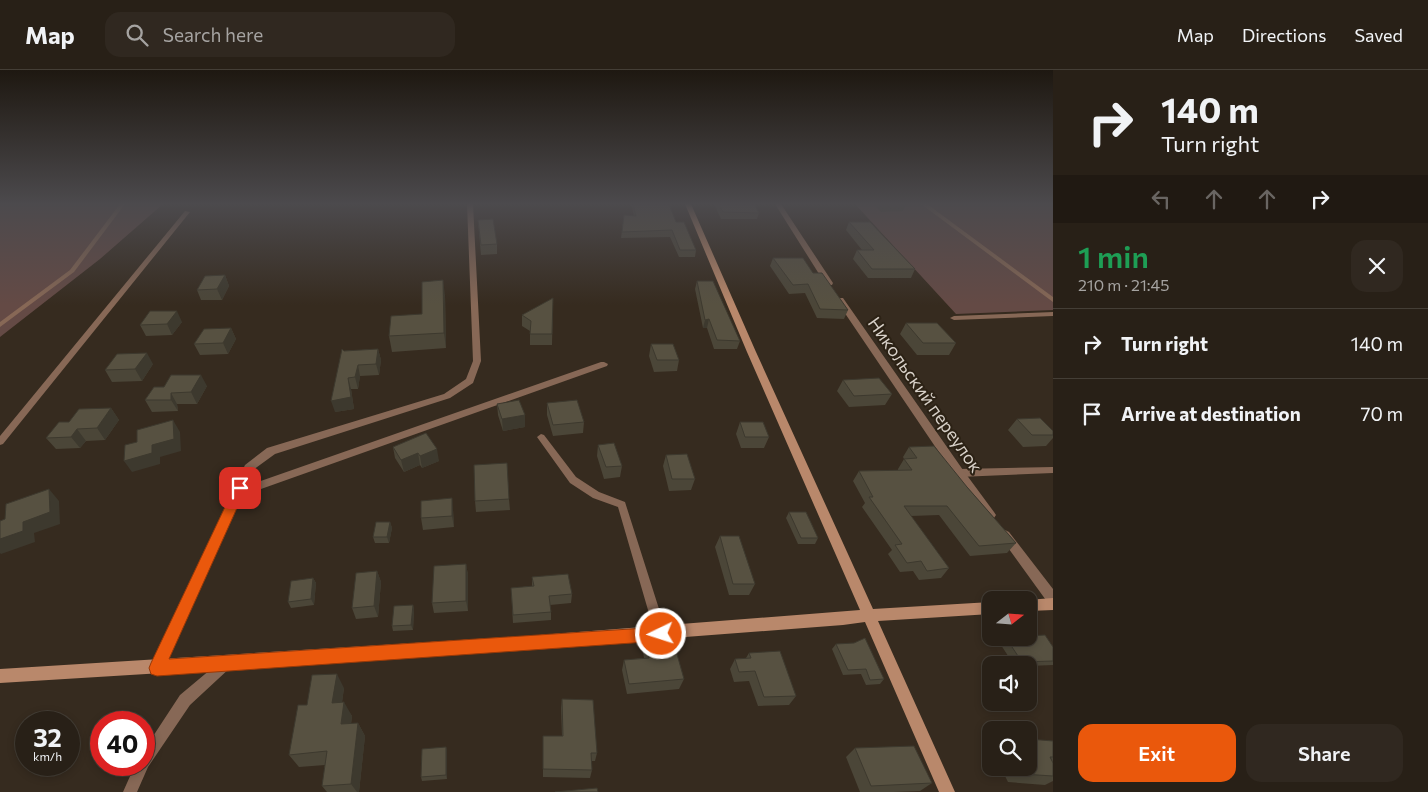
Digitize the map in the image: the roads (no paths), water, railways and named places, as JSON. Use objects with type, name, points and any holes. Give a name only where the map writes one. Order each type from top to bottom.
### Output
[{"type":"street","points":[[157,668],[249,468],[271,451],[447,396],[470,381],[477,361],[472,238]]},
{"type":"street","points":[[702,238],[947,792]]},
{"type":"street","name":"Никольский переулок","points":[[800,238],[850,316],[959,473],[1053,598]]},
{"type":"street","points":[[1038,605],[1053,604]]},
{"type":"street","points":[[0,676],[157,668],[661,634],[843,619],[870,615],[982,609]]},
{"type":"lane","points":[[0,325],[72,271],[97,238]]},
{"type":"lane","points":[[0,442],[166,238]]},
{"type":"lane","points":[[969,238],[1053,300]]},
{"type":"lane","points":[[954,318],[1053,314]]},
{"type":"lane","points":[[233,502],[258,486],[604,364]]},
{"type":"lane","points":[[541,437],[573,480],[596,495],[622,505],[661,634]]},
{"type":"lane","points":[[959,473],[1053,470]]},
{"type":"lane","points":[[155,746],[185,700],[226,663]]},
{"type":"lane","points":[[130,792],[137,776]]}]
